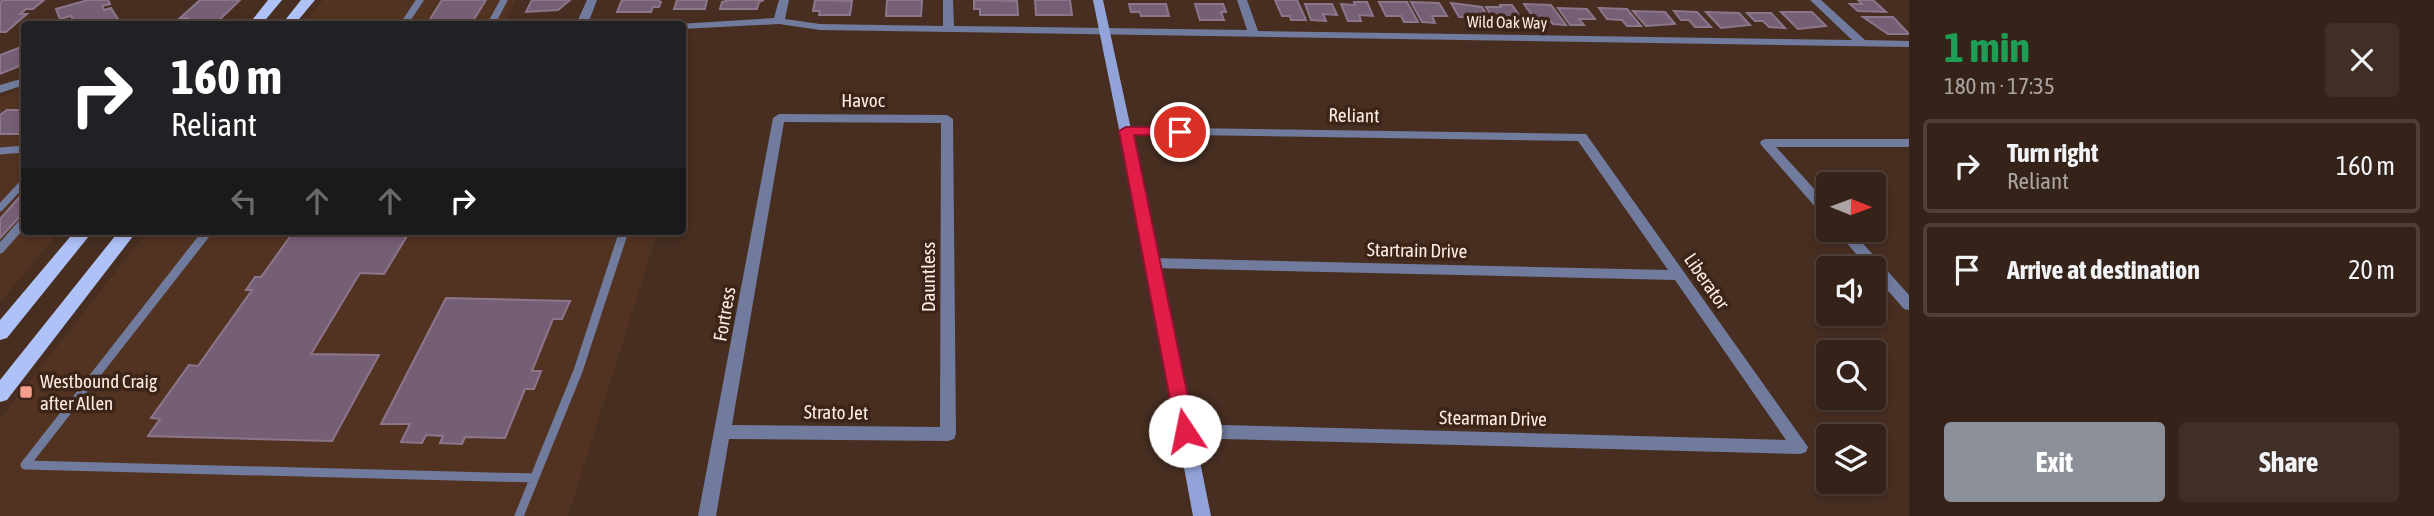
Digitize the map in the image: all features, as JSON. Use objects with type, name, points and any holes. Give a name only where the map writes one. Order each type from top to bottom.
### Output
[{"type":"main road","points":[[258,21],[275,0]]},
{"type":"main road","points":[[290,21],[308,0]]},
{"type":"main road","points":[[1,331],[81,235]]},
{"type":"main road","points":[[0,394],[125,235]]},
{"type":"street","points":[[583,21],[593,0]]},
{"type":"street","points":[[779,21],[784,0]]},
{"type":"street","points":[[948,0],[949,29]]},
{"type":"street","points":[[1098,0],[1202,516]]},
{"type":"street","points":[[1242,0],[1254,34]]},
{"type":"street","points":[[1815,0],[1862,43]]},
{"type":"street","name":"Wild Oak Way","points":[[686,26],[779,21],[820,27],[1909,44]]},
{"type":"street","points":[[0,89],[21,82]]},
{"type":"street","name":"Havoc","points":[[779,118],[947,119]]},
{"type":"street","name":"Fortress","points":[[707,516],[779,118]]},
{"type":"street","name":"Dauntless","points":[[947,119],[948,434]]},
{"type":"street","name":"Reliant","points":[[1126,131],[1582,137]]},
{"type":"street","name":"Liberator","points":[[1582,137],[1800,447]]},
{"type":"street","points":[[1816,199],[1766,143],[1909,143]]},
{"type":"street","points":[[1853,242],[1909,305]]},
{"type":"street","name":"Startrain Drive","points":[[1153,263],[1679,275]]},
{"type":"street","name":"Stearman Drive","points":[[1185,431],[1800,447]]},
{"type":"street","name":"Strato Jet","points":[[723,432],[948,434]]},
{"type":"lane","points":[[406,21],[420,0]]},
{"type":"lane","points":[[493,21],[504,0]]},
{"type":"lane","points":[[0,151],[21,149]]},
{"type":"lane","points":[[2,206],[21,188]]},
{"type":"lane","points":[[2,206],[14,203]]},
{"type":"lane","points":[[2,245],[18,230],[21,223]]},
{"type":"lane","points":[[7,230],[18,230]]},
{"type":"lane","points":[[205,235],[25,464],[534,478]]},
{"type":"lane","points":[[519,516],[578,371],[623,235]]},
{"type":"shaded area","points":[[323,0],[516,0],[505,21],[307,21]]},
{"type":"shaded area","points":[[21,88],[21,235],[57,235],[0,302],[0,98]]},
{"type":"shaded area","points":[[145,235],[657,235],[568,516],[0,516],[0,419]]},
{"type":"building","points":[[44,0],[33,9],[26,9],[20,14],[27,14],[6,32],[0,32],[0,2]]},
{"type":"building","points":[[88,0],[108,0],[110,4],[102,6],[104,10],[111,8],[119,21],[70,21],[73,20],[71,16],[60,19],[56,9]]},
{"type":"building","points":[[200,0],[240,0],[218,21],[182,21],[189,18],[180,18]]},
{"type":"building","points":[[442,0],[486,0],[473,21],[429,21]]},
{"type":"building","points":[[532,0],[570,0],[558,10],[526,12]]},
{"type":"building","points":[[622,0],[661,2],[659,7],[653,7],[651,12],[617,12]]},
{"type":"building","points":[[677,0],[707,0],[705,9],[674,9]]},
{"type":"building","points":[[764,0],[759,2],[757,9],[720,9],[722,2]]},
{"type":"building","points":[[815,0],[852,1],[850,15],[819,15],[820,11],[813,11]]},
{"type":"building","points":[[887,0],[922,0],[921,16],[886,16]]},
{"type":"building","points":[[974,0],[1017,1],[1018,15],[980,15],[980,9],[974,9]]},
{"type":"building","points":[[1035,0],[1070,0],[1072,15],[1036,15]]},
{"type":"building","points":[[1275,0],[1297,0],[1306,20],[1291,20],[1290,16],[1282,16]]},
{"type":"building","points":[[1858,0],[1873,0],[1886,12],[1858,11],[1850,4],[1862,4]]},
{"type":"building","points":[[1354,2],[1367,2],[1373,16],[1359,15],[1361,21],[1348,21],[1341,4],[1355,5]]},
{"type":"building","points":[[1379,2],[1407,2],[1418,22],[1404,22],[1401,16],[1386,16]]},
{"type":"building","points":[[1411,2],[1439,3],[1447,16],[1432,16],[1435,23],[1422,22]]},
{"type":"building","points":[[1451,3],[1482,7],[1492,24],[1478,23],[1475,17],[1459,17]]},
{"type":"building","points":[[1129,4],[1166,4],[1169,16],[1141,16],[1140,12],[1131,12]]},
{"type":"building","points":[[1195,4],[1223,4],[1226,12],[1221,12],[1224,20],[1200,20]]},
{"type":"building","points":[[1305,4],[1332,4],[1337,15],[1323,14],[1326,21],[1311,20]]},
{"type":"building","points":[[1524,4],[1551,5],[1566,25],[1553,24],[1548,18],[1534,18]]},
{"type":"building","points":[[1500,5],[1512,5],[1521,18],[1505,18],[1510,24],[1497,24],[1486,7],[1501,7]]},
{"type":"building","points":[[1558,8],[1587,9],[1595,19],[1579,19],[1584,25],[1570,25]]},
{"type":"building","points":[[1599,8],[1627,9],[1641,26],[1627,26],[1622,20],[1607,19]]},
{"type":"building","points":[[1633,11],[1665,12],[1675,24],[1646,26]]},
{"type":"building","points":[[1674,11],[1697,12],[1711,27],[1695,27],[1689,20],[1681,20]]},
{"type":"building","points":[[1706,12],[1739,13],[1750,25],[1721,28]]},
{"type":"building","points":[[1781,12],[1812,12],[1826,26],[1798,29]]},
{"type":"building","points":[[1747,13],[1771,13],[1785,28],[1769,27],[1763,21],[1755,21]]},
{"type":"building","points":[[1863,17],[1893,17],[1909,34],[1888,34]]},
{"type":"building","points":[[21,47],[21,65],[0,74],[0,55]]},
{"type":"building","points":[[7,110],[21,110],[21,134],[0,134],[0,115]]},
{"type":"building","points":[[21,195],[21,215],[0,238],[0,219]]},
{"type":"building","points":[[291,235],[407,236],[384,274],[360,273],[311,354],[379,355],[332,441],[148,436],[160,419],[151,418],[189,365],[198,366],[252,290],[246,290],[255,277],[261,277]]},
{"type":"building","points":[[446,298],[570,301],[562,319],[553,319],[532,371],[541,371],[534,389],[525,389],[505,438],[465,437],[462,444],[440,443],[443,436],[426,435],[422,443],[401,442],[410,424],[381,424]]},
{"type":"place","name":"Westbound Craig after Allen","points":[[26,392]]},
{"type":"route","points":[[1180,132],[1126,131],[1185,431]]}]
